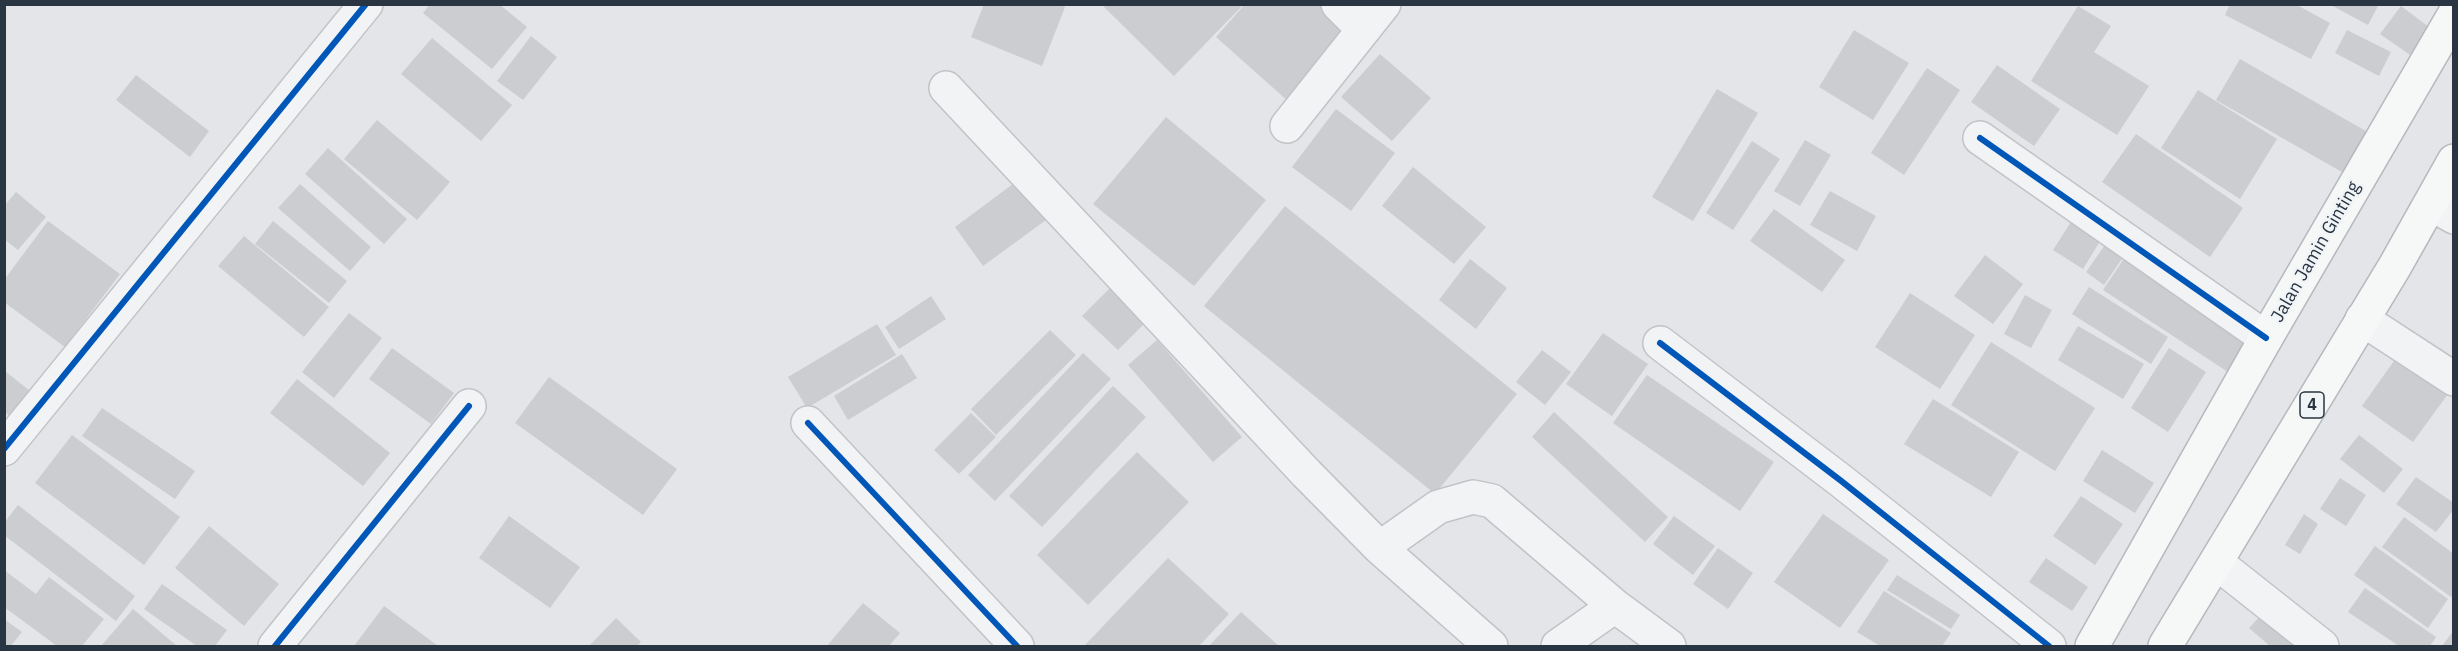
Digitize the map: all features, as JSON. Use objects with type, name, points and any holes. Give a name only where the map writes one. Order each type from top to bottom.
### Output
[{"type":"highway","name":"Jalan Jamin Ginting","points":[[2092,646],[2266,339],[2454,15]]},
{"type":"highway","name":"4","points":[[2165,646],[2362,319],[2442,210],[2454,161]]},
{"type":"street","points":[[4,449],[366,4]]},
{"type":"street","points":[[1338,4],[1363,29]]},
{"type":"street","points":[[1287,126],[1384,4]]},
{"type":"street","points":[[946,88],[1306,473],[1380,548],[1491,646]]},
{"type":"street","points":[[1980,138],[2266,339]]},
{"type":"street","points":[[2362,319],[2454,379]]},
{"type":"street","points":[[1660,344],[1840,480],[2049,646]]},
{"type":"street","points":[[275,646],[469,406]]},
{"type":"street","points":[[808,423],[1017,646]]},
{"type":"street","points":[[1380,548],[1438,507],[1461,499],[1481,498],[1492,501],[1615,606],[1669,646]]},
{"type":"street","points":[[2217,563],[2322,646]]},
{"type":"street","points":[[1558,646],[1615,606]]},
{"type":"building","points":[[430,4],[499,4],[527,27],[492,69],[423,13]]},
{"type":"building","points":[[984,4],[1059,4],[1065,7],[1042,66],[971,37]]},
{"type":"building","points":[[1101,4],[1244,4],[1174,76]]},
{"type":"building","points":[[1245,4],[1330,4],[1355,27],[1289,102],[1216,37]]},
{"type":"building","points":[[2230,4],[2295,4],[2330,23],[2311,59],[2225,15]]},
{"type":"building","points":[[2329,4],[2376,4],[2378,6],[2368,25]]},
{"type":"building","points":[[2078,6],[2111,26],[2094,52],[2149,86],[2117,135],[2031,81]]},
{"type":"building","points":[[2401,6],[2433,30],[2413,57],[2380,34]]},
{"type":"building","points":[[1854,30],[1909,63],[1873,120],[1819,87]]},
{"type":"building","points":[[2347,30],[2391,52],[2379,76],[2335,53]]},
{"type":"building","points":[[531,36],[557,57],[523,100],[497,81]]},
{"type":"building","points":[[432,38],[512,105],[481,141],[401,74]]},
{"type":"building","points":[[1380,54],[1431,98],[1392,141],[1341,97]]},
{"type":"building","points":[[2240,59],[2371,134],[2347,175],[2216,100]]},
{"type":"building","points":[[1997,65],[2060,109],[2034,146],[1971,102]]},
{"type":"building","points":[[1927,68],[1960,90],[1904,175],[1871,153]]},
{"type":"building","points":[[136,75],[209,131],[190,157],[116,100]]},
{"type":"building","points":[[1717,89],[1758,113],[1693,221],[1652,197]]},
{"type":"building","points":[[2198,90],[2277,139],[2240,199],[2161,148]]},
{"type":"building","points":[[1336,109],[1395,153],[1351,211],[1292,167]]},
{"type":"building","points":[[1166,117],[1266,200],[1194,286],[1093,204]]},
{"type":"building","points":[[377,120],[450,182],[417,220],[344,159]]},
{"type":"building","points":[[2136,134],[2243,208],[2210,257],[2102,182]]},
{"type":"building","points":[[1805,140],[1831,155],[1800,206],[1774,191]]},
{"type":"building","points":[[1752,141],[1780,159],[1733,230],[1706,213]]},
{"type":"building","points":[[328,148],[407,219],[384,244],[305,174]]},
{"type":"building","points":[[1413,167],[1486,227],[1454,264],[1382,206]]},
{"type":"building","points":[[1017,181],[1046,220],[983,266],[955,227]]},
{"type":"building","points":[[300,184],[371,247],[350,271],[278,208]]},
{"type":"building","points":[[1830,191],[1876,216],[1857,251],[1810,225]]},
{"type":"building","points":[[16,192],[46,217],[18,250],[4,239],[4,206]]},
{"type":"building","points":[[1285,206],[1517,394],[1435,494],[1204,306]]},
{"type":"building","points":[[1774,209],[1845,260],[1822,292],[1750,241]]},
{"type":"building","points":[[2076,214],[2105,233],[2083,269],[2053,250]]},
{"type":"building","points":[[48,221],[120,274],[65,347],[4,302],[4,280]]},
{"type":"building","points":[[273,221],[347,281],[329,303],[255,244]]},
{"type":"building","points":[[2112,235],[2130,247],[2104,285],[2086,272]]},
{"type":"building","points":[[244,236],[329,307],[304,337],[218,266]]},
{"type":"building","points":[[2127,254],[2258,340],[2234,376],[2103,290]]},
{"type":"building","points":[[1985,255],[2023,284],[1993,324],[1954,296]]},
{"type":"building","points":[[1470,259],[1507,288],[1476,329],[1439,300]]},
{"type":"building","points":[[1118,280],[1154,314],[1118,350],[1082,316]]},
{"type":"building","points":[[2089,287],[2168,337],[2151,364],[2072,314]]},
{"type":"building","points":[[1910,293],[1975,335],[1940,389],[1875,347]]},
{"type":"building","points":[[2025,295],[2052,310],[2031,348],[2004,334]]},
{"type":"building","points":[[931,296],[946,319],[899,349],[885,327]]},
{"type":"building","points":[[349,313],[382,338],[334,398],[302,372]]},
{"type":"building","points":[[877,324],[896,355],[807,408],[788,377]]},
{"type":"building","points":[[2078,326],[2144,364],[2123,399],[2058,360]]},
{"type":"building","points":[[1050,330],[1076,355],[996,435],[971,409]]},
{"type":"building","points":[[1603,333],[1648,364],[1612,416],[1566,384]]},
{"type":"building","points":[[1157,340],[1242,437],[1213,462],[1128,365]]},
{"type":"building","points":[[1991,342],[2095,408],[2055,471],[1951,405]]},
{"type":"building","points":[[392,348],[454,393],[431,424],[369,379]]},
{"type":"building","points":[[2169,348],[2206,372],[2168,432],[2131,408]]},
{"type":"building","points":[[1542,350],[1571,372],[1545,405],[1516,382]]},
{"type":"building","points":[[1083,353],[1111,379],[995,501],[968,475]]},
{"type":"building","points":[[902,354],[917,378],[848,420],[834,396]]},
{"type":"building","points":[[2396,358],[2448,394],[2413,442],[2362,406]]},
{"type":"building","points":[[5,371],[30,391],[11,417],[5,412]]},
{"type":"building","points":[[1647,375],[1774,462],[1740,511],[1613,423]]},
{"type":"building","points":[[549,377],[677,469],[643,515],[515,423]]},
{"type":"building","points":[[297,379],[390,453],[363,486],[270,413]]},
{"type":"building","points":[[1113,386],[1146,417],[1042,527],[1009,496]]},
{"type":"building","points":[[1933,399],[2019,452],[1991,497],[1904,444]]},
{"type":"building","points":[[102,408],[195,471],[175,499],[82,436]]},
{"type":"building","points":[[1554,412],[1668,517],[1645,542],[1532,437]]},
{"type":"building","points":[[971,413],[996,437],[959,474],[934,450]]},
{"type":"building","points":[[72,435],[180,517],[144,565],[35,483]]},
{"type":"building","points":[[2359,435],[2403,469],[2384,493],[2340,459]]},
{"type":"building","points":[[2102,450],[2154,483],[2135,513],[2083,481]]},
{"type":"building","points":[[1137,452],[1189,502],[1088,605],[1037,555]]},
{"type":"building","points":[[2416,477],[2454,503],[2454,509],[2436,532],[2396,504]]},
{"type":"building","points":[[2340,478],[2366,495],[2346,526],[2320,509]]},
{"type":"building","points":[[2081,496],[2123,524],[2095,565],[2053,536]]},
{"type":"building","points":[[18,505],[135,596],[116,621],[4,535],[4,523]]},
{"type":"building","points":[[1823,514],[1889,560],[1840,628],[1774,582]]},
{"type":"building","points":[[2304,514],[2318,524],[2300,554],[2285,545]]},
{"type":"building","points":[[509,516],[580,567],[550,608],[479,558]]},
{"type":"building","points":[[1674,516],[1715,546],[1693,575],[1653,544]]},
{"type":"building","points":[[2404,517],[2454,554],[2454,594],[2451,597],[2382,547]]},
{"type":"building","points":[[209,526],[279,584],[244,626],[175,568]]},
{"type":"building","points":[[2375,546],[2448,599],[2428,628],[2354,575]]},
{"type":"building","points":[[1718,548],[1753,573],[1728,609],[1693,584]]},
{"type":"building","points":[[1168,558],[1229,614],[1199,646],[1084,646]]},
{"type":"building","points":[[2046,558],[2088,587],[2072,611],[2029,582]]},
{"type":"building","points":[[4,570],[36,594],[49,577],[104,619],[82,646],[57,646],[4,607]]},
{"type":"building","points":[[1897,575],[1960,615],[1951,629],[1887,590]]},
{"type":"building","points":[[162,584],[227,630],[215,646],[197,646],[144,609]]},
{"type":"building","points":[[2365,588],[2436,637],[2430,646],[2399,646],[2348,612]]},
{"type":"building","points":[[1884,591],[1951,633],[1942,646],[1880,646],[1857,632]]},
{"type":"building","points":[[863,603],[900,633],[889,646],[827,646]]},
{"type":"building","points":[[384,606],[438,646],[354,646]]},
{"type":"building","points":[[133,609],[177,646],[101,646]]},
{"type":"building","points":[[1241,612],[1279,646],[1209,646]]},
{"type":"building","points":[[2263,613],[2301,646],[2270,646],[2249,628]]},
{"type":"building","points":[[616,618],[641,642],[637,646],[589,646]]},
{"type":"building","points":[[4,619],[22,632],[11,646],[4,646]]},
{"type":"building","points":[[2454,630],[2454,646],[2442,646]]},
{"type":"cycle path","points":[[4,449],[366,4]]},
{"type":"cycle path","points":[[1980,138],[2266,338]]},
{"type":"cycle path","points":[[1660,343],[1840,480],[2049,646]]},
{"type":"cycle path","points":[[275,646],[469,406]]},
{"type":"cycle path","points":[[808,423],[1017,646]]}]
